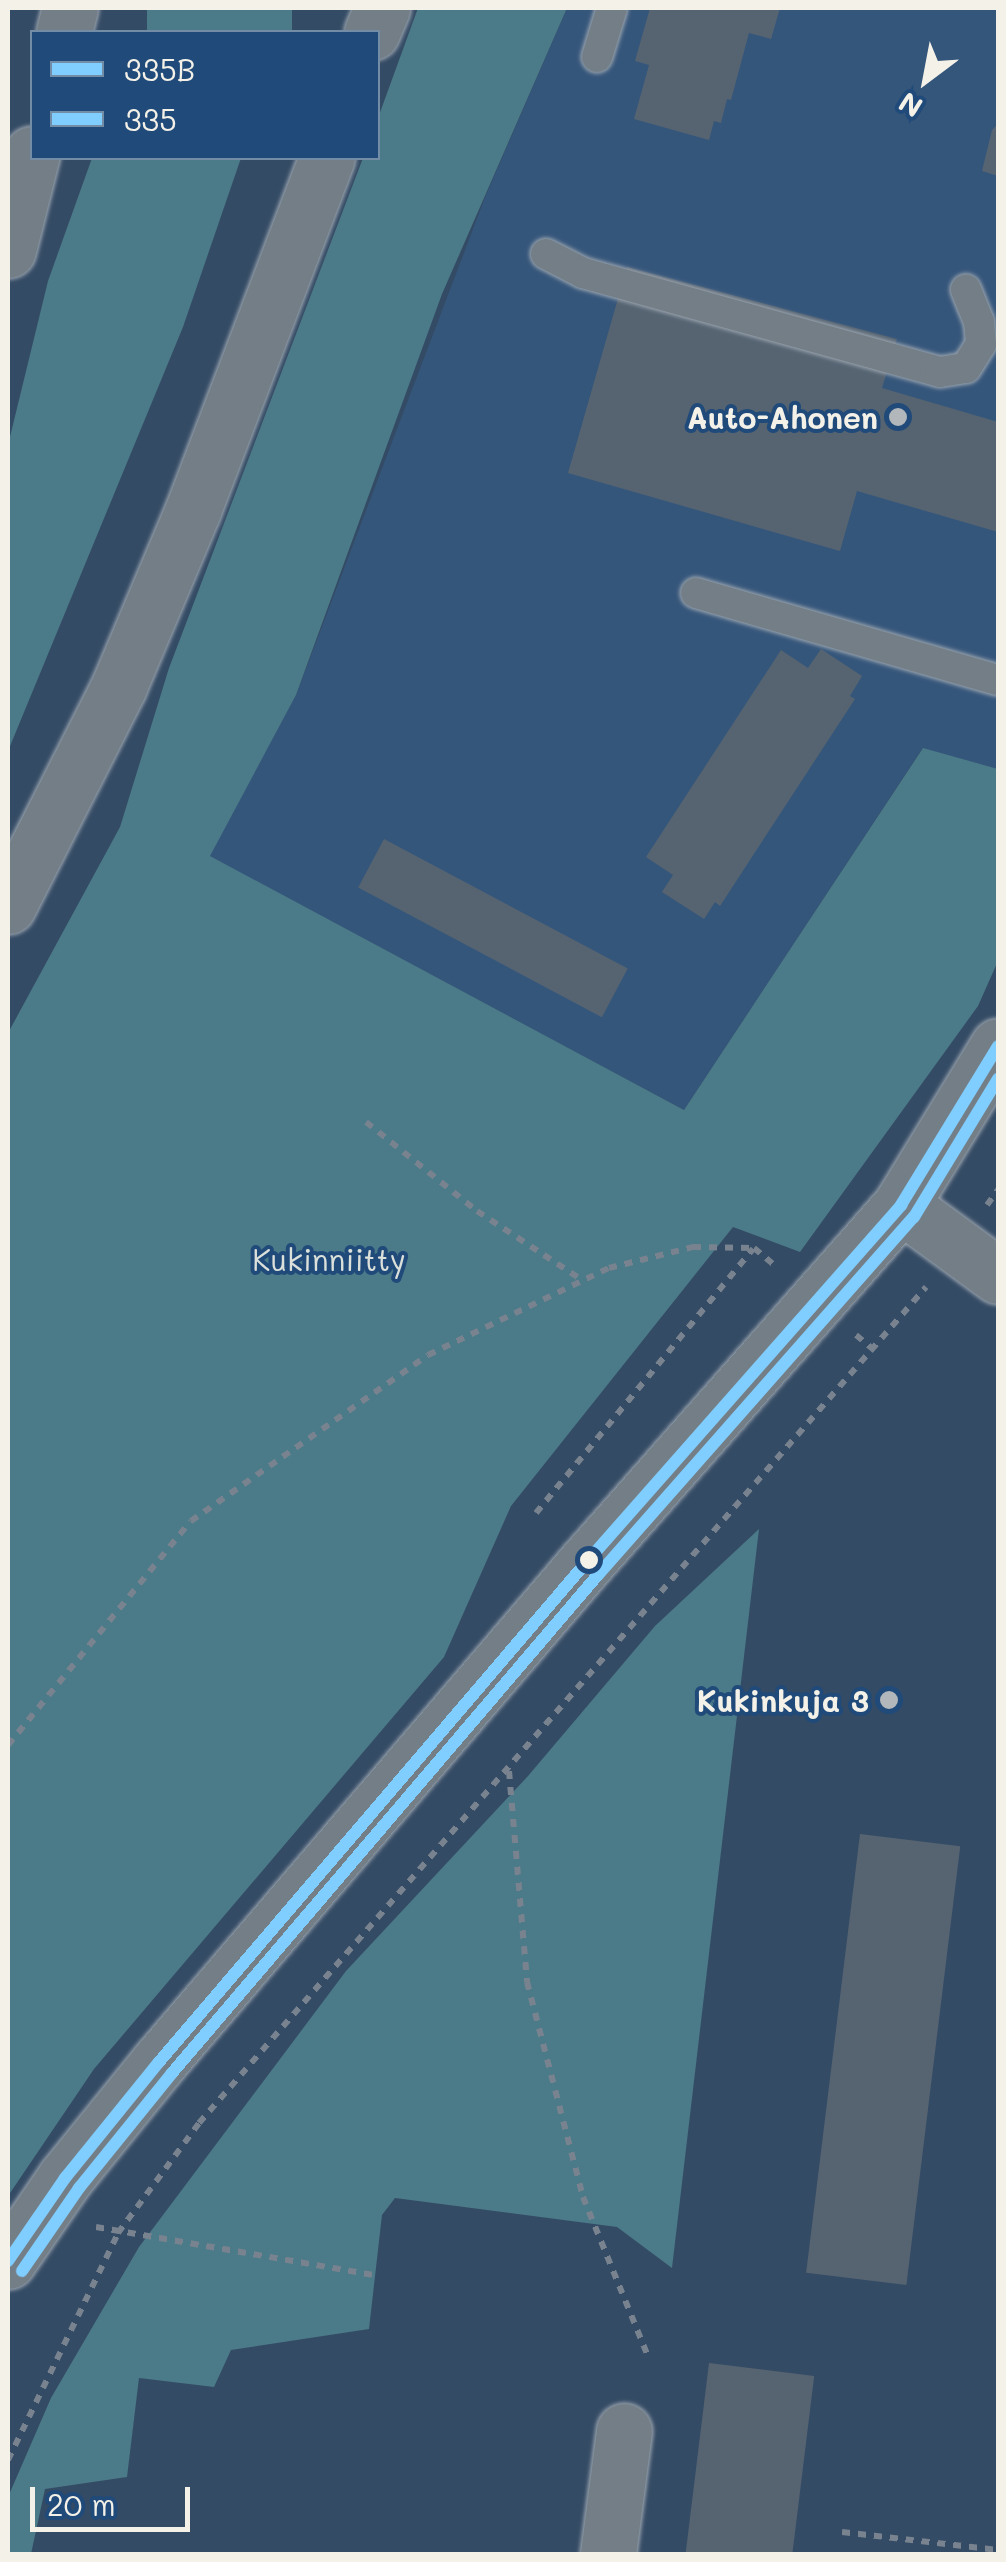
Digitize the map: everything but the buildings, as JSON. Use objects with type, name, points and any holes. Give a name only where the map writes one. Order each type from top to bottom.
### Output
[{"type":"main road","points":[[8,250],[30,160]]},
{"type":"main road","points":[[8,906],[127,668],[194,510],[326,160]]},
{"type":"main road","points":[[8,2260],[40,2212],[172,2046],[584,1565],[901,1205],[998,1046]]},
{"type":"main road","points":[[901,1205],[978,1261]]},
{"type":"main road","points":[[608,2554],[624,2431]]},
{"type":"lane","points":[[597,57],[612,8]]},
{"type":"lane","points":[[546,254],[583,273],[940,372],[966,368],[981,344],[966,289]]},
{"type":"lane","points":[[696,594],[998,680]]},
{"type":"path","points":[[366,1122],[477,1211],[583,1280]]},
{"type":"path","points":[[8,2460],[118,2233],[199,2123],[875,1351],[978,1261],[998,1190]]},
{"type":"path","points":[[8,1745],[191,1520],[428,1354],[608,1268],[693,1247],[754,1248],[536,1513]]},
{"type":"path","points":[[509,1768],[527,1982],[583,2197],[648,2354]]},
{"type":"path","points":[[40,2212],[118,2233],[375,2274]]},
{"type":"path","points":[[842,2532],[998,2550]]},
{"type":"shaded area","points":[[567,8],[998,8],[998,769],[922,749],[684,1110],[209,856],[296,695],[486,195]]},
{"type":"green space","points":[[147,8],[292,8],[292,30],[147,30]]},
{"type":"green space","name":"Kukinniitty","points":[[418,8],[567,8],[442,294],[296,695],[210,856],[684,1110],[923,748],[998,769],[998,961],[978,1006],[800,1252],[733,1227],[511,1506],[444,1657],[94,2069],[8,2196],[8,1033],[120,827],[169,668],[362,160],[380,160],[380,112]]},
{"type":"green space","points":[[91,160],[240,160],[183,327],[8,751],[8,445],[48,281]]},
{"type":"green space","points":[[759,1529],[672,2268],[617,2227],[395,2198],[382,2215],[369,2329],[231,2350],[214,2387],[139,2378],[127,2477],[45,2489],[31,2554],[8,2554],[8,2497],[51,2398],[139,2247],[346,1971],[528,1776],[655,1626]]},
{"type":"transit line","name":"335B","points":[[8,2261],[65,2178],[159,2062],[584,1565],[901,1205],[998,1046]]},
{"type":"transit line","name":"335","points":[[22,2271],[79,2188],[172,2073],[597,1576],[914,1217],[998,1079]]},
{"type":"place","name":"Auto-Ahonen","points":[[898,417]]},
{"type":"place","name":"Kukinkuja 3","points":[[889,1700]]}]
